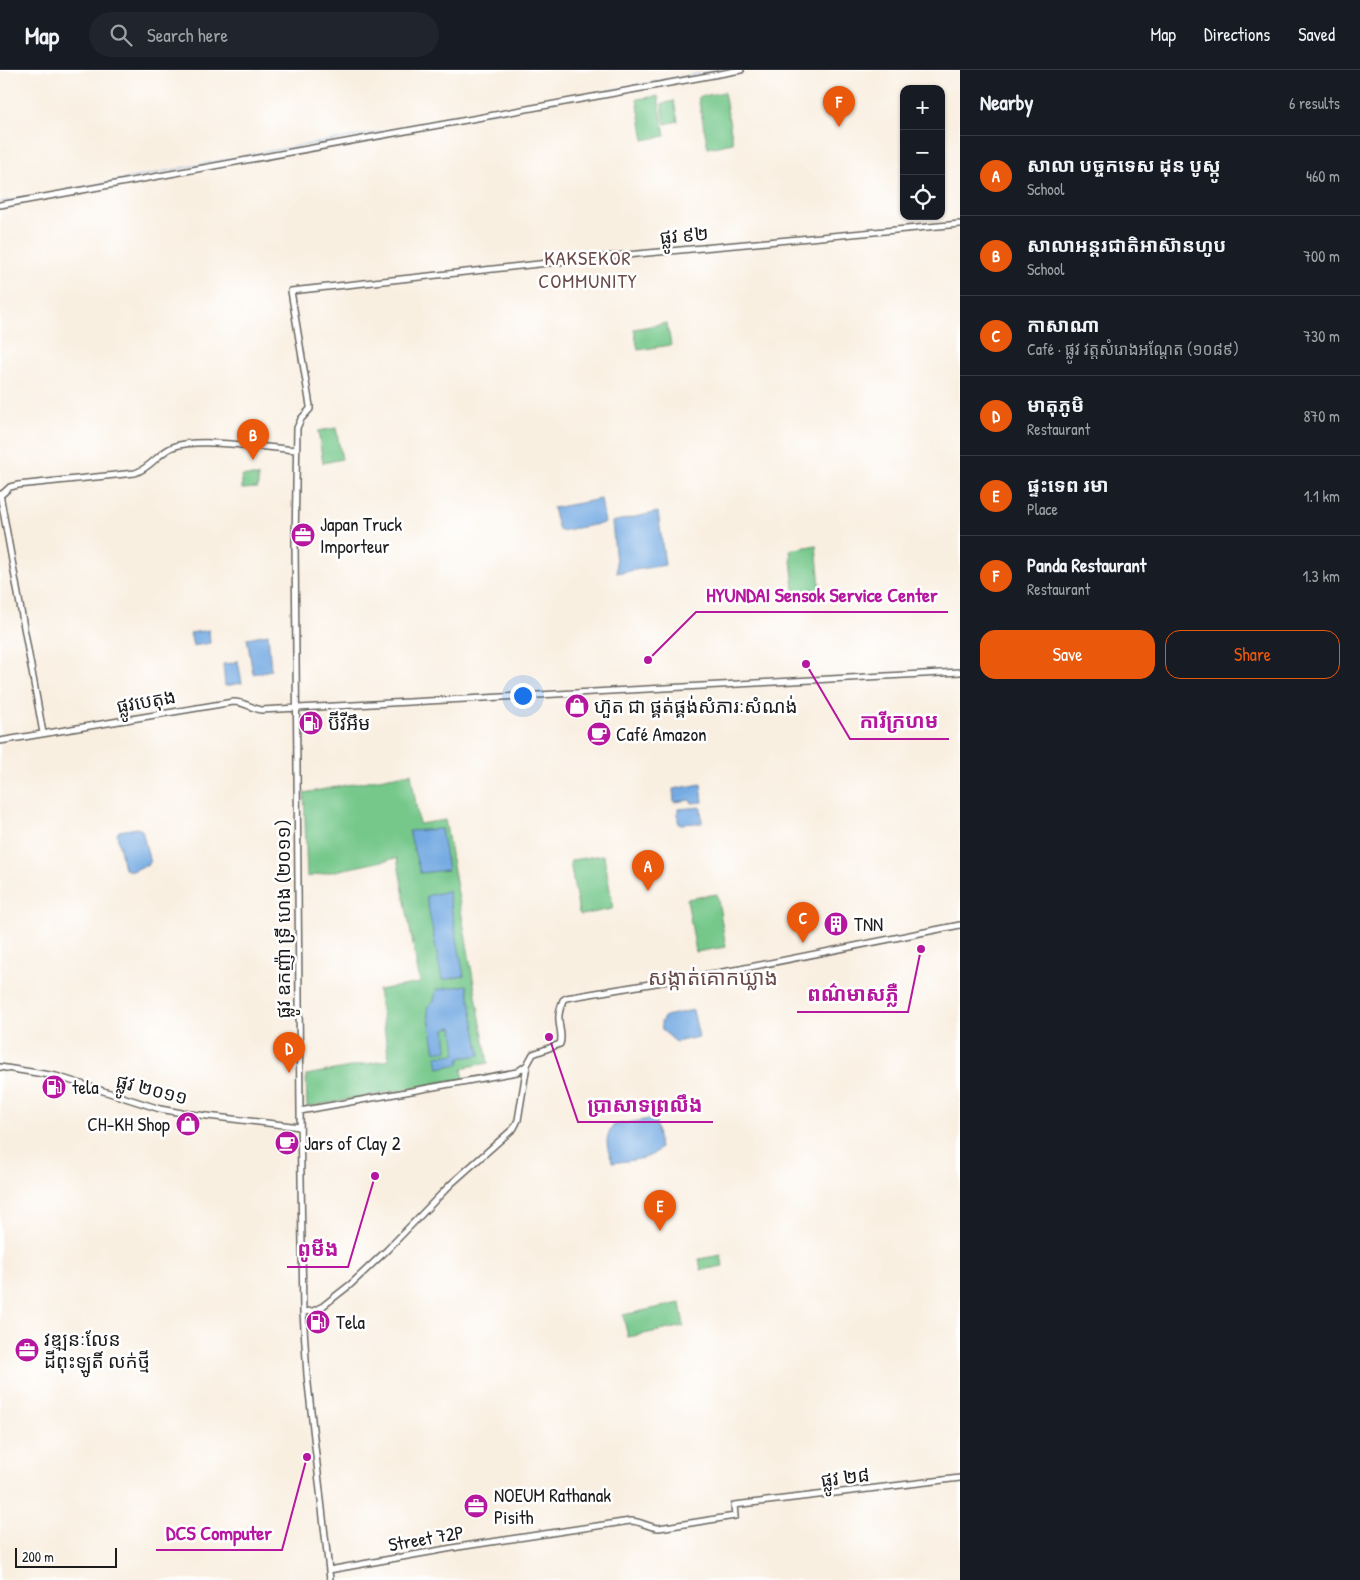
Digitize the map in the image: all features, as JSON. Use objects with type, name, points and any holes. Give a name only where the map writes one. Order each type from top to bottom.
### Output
[{"type":"main road","points":[[0,205],[742,70]]},
{"type":"main road","name":"ផ្លូវ ៩២","points":[[291,292],[584,259],[960,224]]},
{"type":"main road","name":"ផ្លូវ ឧកញ៉ា ទ្រី ហេង (២០១១)","points":[[291,292],[310,406],[310,409],[298,423],[295,542],[303,1312],[307,1375],[330,1580]]},
{"type":"main road","points":[[43,734],[0,495],[10,487],[18,485],[135,473],[149,466],[173,447],[180,445],[208,443],[296,450]]},
{"type":"main road","name":"ផ្លូវបេតុង","points":[[0,741],[233,702],[243,702],[261,710],[296,709],[960,672]]},
{"type":"main road","points":[[303,1312],[313,1311],[323,1306],[351,1284],[388,1250],[448,1186],[514,1128],[518,1120],[527,1065],[533,1054],[560,1044],[562,1038],[558,1019],[559,1011],[563,1000],[566,998],[747,968],[960,925]]},
{"type":"main road","points":[[300,1111],[517,1072],[527,1065]]},
{"type":"main road","name":"ផ្លូវ ២០១១","points":[[0,1066],[56,1076],[160,1109],[300,1127]]},
{"type":"main road","name":"ផ្លូវ ២៨","points":[[736,1516],[734,1505],[960,1478]]},
{"type":"main road","name":"Street 72P","points":[[329,1570],[458,1547],[630,1521],[642,1522],[652,1528],[659,1528],[736,1516]]},
{"type":"green space","points":[[724,92],[733,143],[708,148],[698,97]]},
{"type":"green space","points":[[658,96],[665,136],[644,140],[637,99]]},
{"type":"green space","points":[[674,101],[678,121],[665,124],[662,104]]},
{"type":"green space","points":[[667,323],[671,345],[638,350],[634,329]]},
{"type":"green space","points":[[336,428],[342,459],[323,463],[318,431]]},
{"type":"green space","points":[[242,476],[258,476],[258,488],[242,489]]},
{"type":"green space","points":[[816,545],[821,596],[795,598],[790,550]]},
{"type":"green space","points":[[411,773],[419,824],[445,820],[488,1063],[466,1067],[462,1070],[464,1079],[307,1107],[306,1075],[389,1060],[378,990],[420,983],[397,858],[307,877],[304,793]]},
{"type":"green space","points":[[604,856],[613,907],[612,909],[581,915],[579,913],[570,862],[572,860]]},
{"type":"green space","points":[[717,894],[726,947],[696,952],[687,899]]},
{"type":"green space","points":[[721,1255],[723,1266],[701,1270],[699,1259]]},
{"type":"green space","points":[[680,1303],[684,1326],[628,1337],[623,1315]]},
{"type":"water","points":[[601,499],[605,523],[560,531],[553,508]]},
{"type":"water","points":[[658,512],[665,565],[617,573],[612,522]]},
{"type":"water","points":[[209,630],[210,643],[193,646],[190,633]]},
{"type":"water","points":[[268,634],[271,670],[253,674],[247,638]]},
{"type":"water","points":[[238,661],[242,683],[225,686],[223,664],[234,663]]},
{"type":"water","points":[[701,784],[703,802],[692,803],[690,800],[674,802],[673,789]]},
{"type":"water","points":[[701,807],[702,823],[678,824],[678,809]]},
{"type":"water","points":[[137,828],[142,830],[150,863],[133,871],[124,869],[117,834],[119,831]]},
{"type":"water","points":[[441,829],[448,870],[420,873],[409,831]]},
{"type":"water","points":[[448,891],[464,976],[442,980],[426,896]]},
{"type":"water","points":[[467,985],[480,1055],[460,1058],[459,1064],[438,1068],[436,1056],[456,1054],[453,1027],[445,1029],[447,1050],[435,1052],[427,1007],[434,1001],[436,990]]},
{"type":"water","points":[[693,1010],[699,1037],[676,1042],[662,1030],[661,1022],[665,1016]]},
{"type":"water","points":[[655,1118],[660,1148],[645,1158],[613,1163],[607,1139],[614,1125]]},
{"type":"waterway","points":[[585,95],[719,70]]},
{"type":"waterway","points":[[454,119],[570,98]]},
{"type":"waterway","points":[[65,191],[265,152],[445,121]]},
{"type":"waterway","points":[[0,202],[27,198]]},
{"type":"place","name":"Panda Restaurant","points":[[839,127]]},
{"type":"place","name":"សាលាអន្ដរជាតិអាស៊ានហូប","points":[[253,460]]},
{"type":"place","name":"Japan Truck Importeur","points":[[303,535]]},
{"type":"place","name":"HYUNDAI Sensok Service Center","points":[[648,660]]},
{"type":"place","name":"ការីក្រហម","points":[[806,664]]},
{"type":"place","name":"ហ៊ួត ជា ផ្គត់ផ្គង់សំភារៈសំណង់","points":[[577,706]]},
{"type":"place","name":"ប៊ីវីអឹម","points":[[311,723]]},
{"type":"place","name":"Café Amazon","points":[[599,734]]},
{"type":"place","name":"សាលា បច្ចកទេស ដុន បូស្កូ","points":[[648,891]]},
{"type":"place","name":"TNN","points":[[836,924]]},
{"type":"place","name":"កាសាណា","points":[[803,943]]},
{"type":"place","name":"ពណ៌មាសភ្លឺ","points":[[921,949]]},
{"type":"place","name":"ប្រាសាទព្រលឹង","points":[[549,1037]]},
{"type":"place","name":"មាតុភូមិ","points":[[289,1073]]},
{"type":"place","name":"tela","points":[[54,1087]]},
{"type":"place","name":"CH-KH Shop","points":[[188,1124]]},
{"type":"place","name":"Jars of Clay 2","points":[[287,1143]]},
{"type":"place","name":"ពូមីង","points":[[375,1176]]},
{"type":"place","name":"ផ្ទះទេព រមា","points":[[660,1231]]},
{"type":"place","name":"Tela","points":[[318,1322]]},
{"type":"place","name":"វឌ្ឍនៈលែន ដីពុះឡូតិ៍ លក់ថ្មី","points":[[27,1350]]},
{"type":"place","name":"DCS Computer","points":[[307,1457]]},
{"type":"place","name":"NOEUM Rathanak Pisith","points":[[476,1506]]},
{"type":"district","name":"KAKSEKOR COMMUNITY","points":[[588,268]]},
{"type":"district","name":"សង្កាត់គោកឃ្លាង","points":[[713,977]]}]
